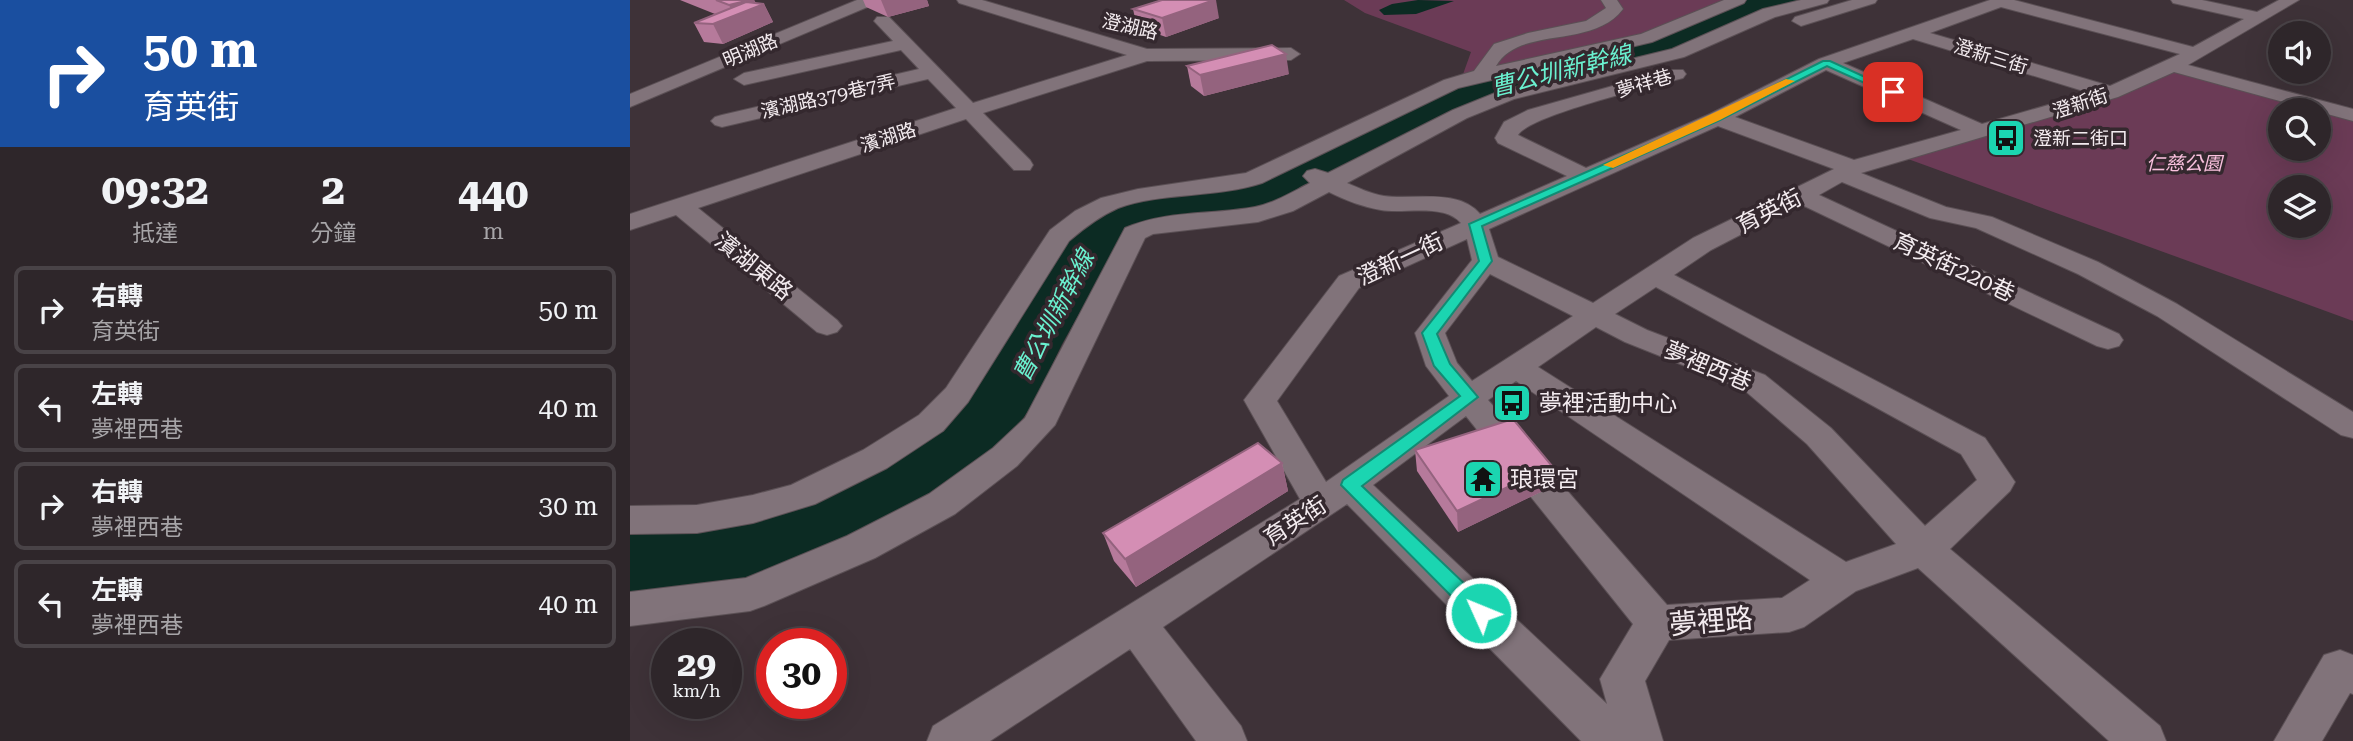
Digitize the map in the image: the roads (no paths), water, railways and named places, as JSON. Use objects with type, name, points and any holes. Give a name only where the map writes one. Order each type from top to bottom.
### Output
[{"type":"street","name":"明湖路","points":[[630,101],[871,0]]},
{"type":"street","name":"澄湖路","points":[[965,0],[1146,55],[1291,54]]},
{"type":"street","points":[[1481,75],[1498,49],[1526,39],[1587,26],[1609,17],[1615,9],[1609,0]]},
{"type":"street","name":"夢祥巷","points":[[630,520],[697,519],[753,509],[802,495],[875,459],[931,423],[957,395],[1059,236],[1084,216],[1110,203],[1138,196],[1238,184],[1451,84],[1646,38],[1738,0]]},
{"type":"street","points":[[630,609],[750,594],[860,547],[942,504],[1005,457],[1038,425],[1134,233],[1148,227],[1258,214],[1284,206],[1331,184],[1460,114],[1507,95],[1678,52],[1769,13],[1821,0]]},
{"type":"street","points":[[1740,47],[1786,26],[1869,0]]},
{"type":"street","points":[[2179,0],[2258,18]]},
{"type":"street","name":"澄新街","points":[[1847,171],[2111,93],[2172,66],[2291,0]]},
{"type":"street","points":[[1913,33],[2003,1],[2196,52]]},
{"type":"street","points":[[883,21],[1022,165]]},
{"type":"street","name":"澄新一街","points":[[1336,495],[1260,400],[1349,282],[1717,118],[1826,63],[1913,33]]},
{"type":"street","name":"澄新三街","points":[[1913,33],[2111,93]]},
{"type":"street","points":[[744,79],[906,44]]},
{"type":"street","name":"濱湖路","points":[[630,222],[1146,55]]},
{"type":"street","points":[[1826,63],[1982,131]]},
{"type":"street","points":[[2172,66],[2353,115]]},
{"type":"street","name":"夢祥巷","points":[[1585,176],[1506,138],[1512,127],[1535,114],[1694,68]]},
{"type":"street","name":"濱湖路379巷7弄","points":[[722,121],[933,72]]},
{"type":"street","points":[[1717,118],[1847,171],[1940,213],[1983,222],[2088,268],[2167,310],[2353,427]]},
{"type":"street","points":[[1285,163],[1358,198],[1390,204],[1421,204],[1461,209],[1475,224],[1486,261],[1430,333],[1442,366],[1657,623]]},
{"type":"street","name":"育英街","points":[[950,741],[1336,495],[1470,397],[1702,244],[1847,171]]},
{"type":"street","name":"育英街220巷","points":[[1800,195],[2108,340]]},
{"type":"street","name":"濱湖東路","points":[[680,206],[827,326]]},
{"type":"street","name":"夢裡西巷","points":[[1486,261],[1636,336],[1754,382],[1819,436],[1924,550],[2143,741]]},
{"type":"street","points":[[1516,367],[1842,580],[1924,550],[1997,482],[1973,446],[1656,276]]},
{"type":"street","points":[[1336,495],[1613,741]]},
{"type":"street","name":"夢裡路","points":[[1640,741],[1622,679],[1657,623],[1789,615],[1842,580]]},
{"type":"street","points":[[1135,624],[1224,741]]},
{"type":"street","points":[[2297,741],[2340,669],[2353,675]]},
{"type":"water","points":[[1418,0],[1454,1],[1416,14],[1384,15],[1379,10],[1392,4]]},
{"type":"water","name":"曹公圳新幹線","points":[[1741,0],[1807,0],[1681,48],[1501,93],[1290,197],[1258,208],[1125,233],[1062,344],[1034,403],[989,459],[908,511],[752,581],[630,598],[630,526],[715,522],[932,434],[1064,236],[1110,205],[1243,183],[1451,86],[1640,42]]},
{"type":"place","name":"澄新二街口","points":[[2006,138]]},
{"type":"place","name":"夢裡活動中心","points":[[1512,403]]},
{"type":"place","name":"琅環宮","points":[[1483,479]]},
{"type":"park label","name":"仁慈公園","points":[[2184,163]]}]
